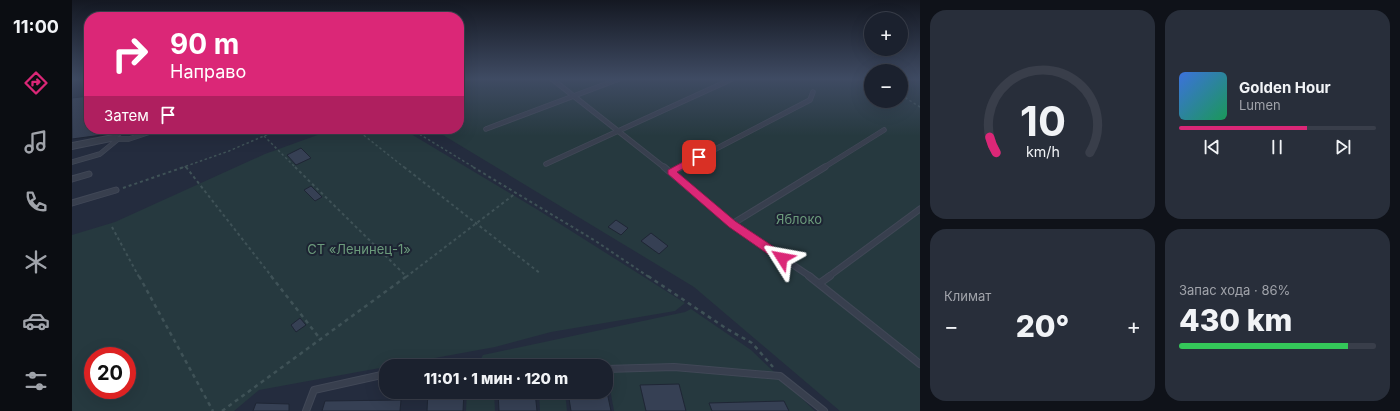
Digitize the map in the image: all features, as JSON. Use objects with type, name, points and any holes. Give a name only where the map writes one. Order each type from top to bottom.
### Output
[{"type":"street","points":[[72,146],[115,139]]},
{"type":"lane","points":[[486,129],[568,98]]},
{"type":"lane","points":[[577,98],[671,172],[732,224],[820,283],[920,364]]},
{"type":"lane","points":[[546,164],[687,98]]},
{"type":"lane","points":[[671,172],[810,100],[811,98]]},
{"type":"lane","points":[[732,224],[884,130]]},
{"type":"lane","points":[[72,162],[100,154],[120,134]]},
{"type":"lane","points":[[115,139],[129,139],[144,134]]},
{"type":"lane","points":[[72,180],[89,174]]},
{"type":"lane","points":[[72,203],[116,190]]},
{"type":"lane","points":[[820,283],[920,209]]},
{"type":"lane","points":[[613,369],[674,367],[780,376],[824,411]]},
{"type":"lane","points":[[306,411],[314,390],[379,376]]},
{"type":"path","points":[[908,99],[920,107]]},
{"type":"path","points":[[116,190],[229,151],[269,134]]},
{"type":"path","points":[[362,134],[475,224],[541,274]]},
{"type":"path","points":[[419,134],[594,240],[727,330],[752,343],[780,376]]},
{"type":"path","points":[[264,136],[406,276]]},
{"type":"path","points":[[185,166],[321,340]]},
{"type":"path","points":[[222,411],[321,340],[516,193]]},
{"type":"path","points":[[112,227],[213,411]]},
{"type":"green space","name":"Яблоко","points":[[464,98],[864,98],[864,108],[908,108],[908,98],[920,98],[920,411],[840,411],[694,287],[441,134],[464,134]]},
{"type":"green space","name":"СТ «Ленинец-1»","points":[[320,134],[411,134],[538,210],[685,303],[675,311],[551,332],[495,347],[429,359],[379,359],[379,368],[259,390],[234,411],[72,411],[72,235],[115,222],[265,154]]},
{"type":"green space","points":[[691,309],[751,350],[815,411],[614,411],[612,399],[613,359],[481,359],[483,355],[685,312]]},
{"type":"green space","points":[[467,399],[494,399],[495,411],[466,411]]},
{"type":"green space","points":[[539,399],[566,399],[567,411],[540,411]]},
{"type":"building","points":[[72,98],[84,98],[84,134],[110,134],[72,139]]},
{"type":"building","points":[[301,148],[311,158],[296,165],[287,155]]},
{"type":"building","points":[[311,186],[322,197],[315,201],[304,190]]},
{"type":"building","points":[[616,220],[628,228],[621,235],[608,227]]},
{"type":"building","points":[[651,233],[668,246],[659,254],[641,241]]},
{"type":"building","points":[[300,318],[306,325],[296,332],[291,325]]},
{"type":"building","points":[[679,384],[686,411],[646,411],[640,385]]},
{"type":"building","points":[[428,399],[464,399],[463,411],[427,411]]},
{"type":"building","points":[[498,399],[536,399],[537,411],[499,411]]},
{"type":"building","points":[[569,399],[608,399],[611,411],[571,411]]},
{"type":"building","points":[[401,400],[400,411],[322,411],[325,401]]},
{"type":"building","points":[[784,401],[789,411],[712,411],[709,403]]},
{"type":"building","points":[[256,403],[289,404],[289,411],[253,411]]},
{"type":"route","points":[[699,157],[671,172],[732,224],[782,258]]}]
